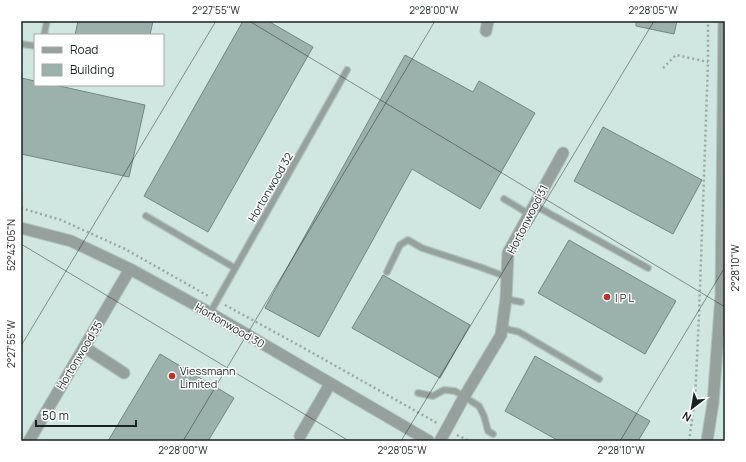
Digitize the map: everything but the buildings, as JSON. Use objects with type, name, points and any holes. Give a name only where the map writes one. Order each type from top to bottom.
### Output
[{"type":"street","points":[[707,441],[713,403],[723,296],[724,21]]},
{"type":"street","name":"Hortonwood 31","points":[[440,441],[464,397],[502,335],[506,299],[508,253],[563,153]]},
{"type":"street","name":"Hortonwood 30","points":[[21,228],[71,242],[130,269],[210,313],[429,441]]},
{"type":"street","name":"Hortonwood 35","points":[[29,441],[130,269]]},
{"type":"street","points":[[84,347],[124,373]]},
{"type":"street","points":[[300,436],[330,384]]},
{"type":"lane","points":[[44,34],[47,21]]},
{"type":"lane","points":[[21,44],[34,46]]},
{"type":"lane","name":"Hortonwood 32","points":[[210,313],[347,70]]},
{"type":"lane","points":[[504,198],[532,209],[648,268]]},
{"type":"lane","points":[[146,216],[235,268]]},
{"type":"lane","points":[[387,272],[400,245],[408,240],[422,248],[507,277]]},
{"type":"lane","points":[[506,299],[521,302]]},
{"type":"lane","points":[[502,328],[519,332],[599,379]]},
{"type":"lane","points":[[418,393],[433,396],[444,390],[455,391],[479,406],[484,416],[488,431],[493,434]]},
{"type":"path","points":[[689,441],[695,399],[699,316],[708,62],[708,21]]},
{"type":"path","points":[[663,68],[676,56],[708,62]]},
{"type":"place","name":"I P L","points":[[607,297]]},
{"type":"place","name":"Viessmann Limited","points":[[172,376]]}]
